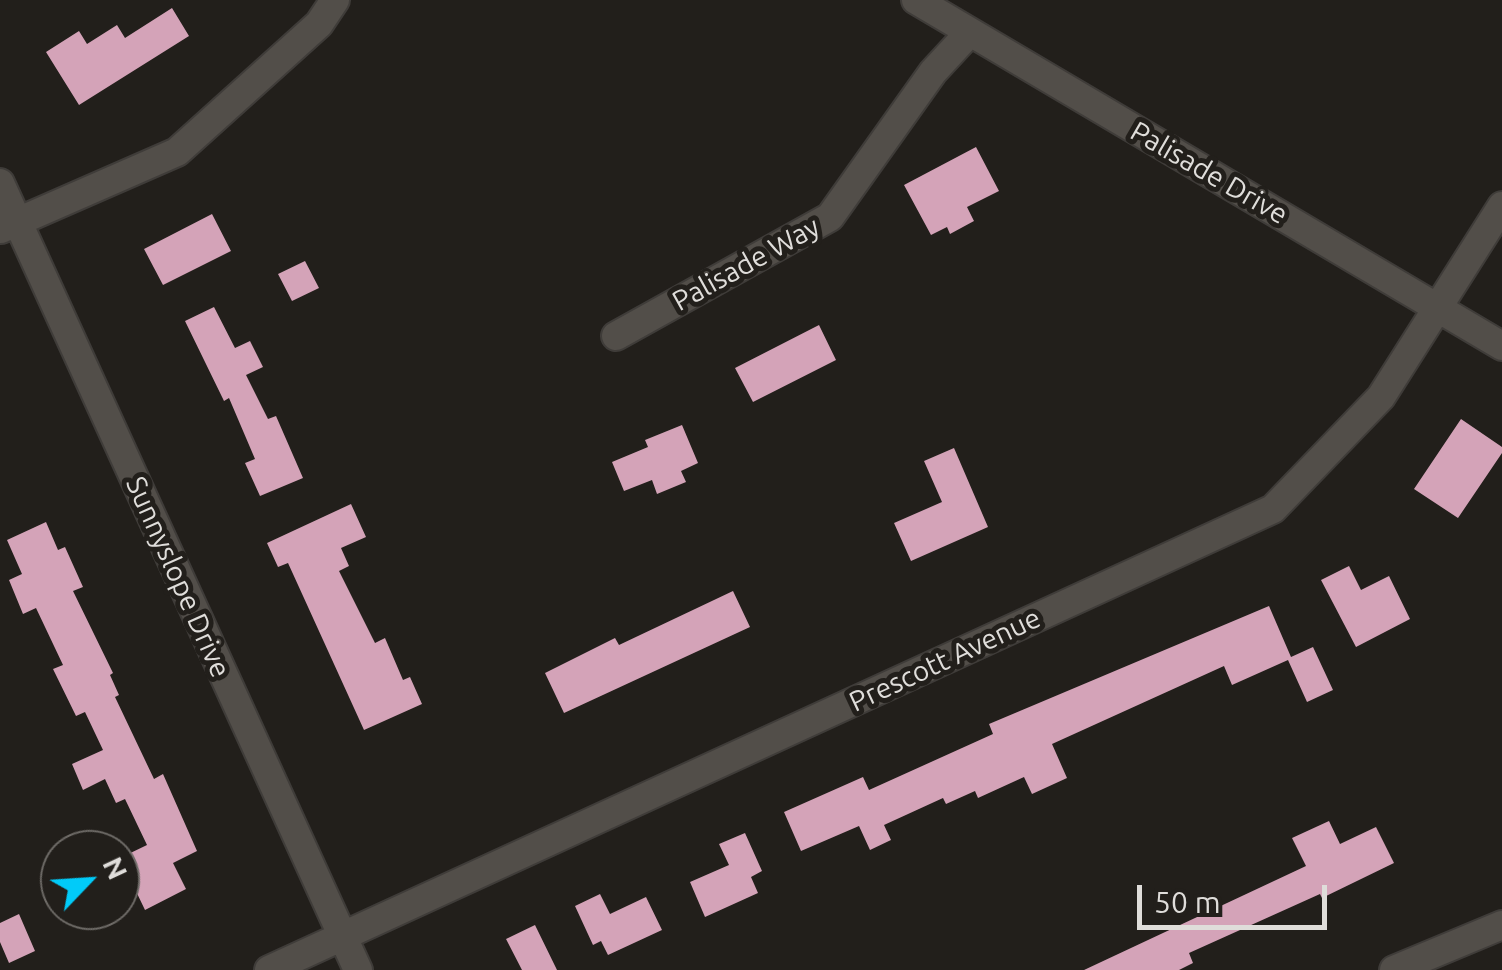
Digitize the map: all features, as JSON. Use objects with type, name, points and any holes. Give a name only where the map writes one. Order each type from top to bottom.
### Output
[{"type":"street","points":[[8,226],[178,152],[319,24],[335,0]]},
{"type":"street","name":"Palisade Drive","points":[[916,0],[1502,346]]},
{"type":"street","name":"Palisade Way","points":[[616,336],[830,217],[933,72],[970,32]]},
{"type":"street","name":"Sunnyslope Drive","points":[[0,183],[8,226],[358,970]]},
{"type":"street","name":"Prescott Avenue","points":[[269,970],[1273,509],[1381,397],[1502,206]]},
{"type":"street","points":[[1394,970],[1502,925]]},
{"type":"building","points":[[172,8],[189,36],[79,105],[46,52],[79,31],[87,44],[117,25],[125,38]]},
{"type":"building","points":[[976,147],[999,191],[967,207],[974,221],[950,234],[947,227],[931,235],[904,185]]},
{"type":"building","points":[[212,214],[231,251],[163,285],[144,249]]},
{"type":"building","points":[[305,261],[319,288],[292,301],[278,274]]},
{"type":"building","points":[[214,307],[235,348],[250,341],[263,367],[246,375],[268,419],[276,416],[303,478],[260,496],[245,463],[255,459],[229,398],[224,401],[185,321]]},
{"type":"building","points":[[819,325],[836,360],[753,402],[735,368]]},
{"type":"building","points":[[1461,419],[1502,447],[1502,453],[1458,518],[1414,489]]},
{"type":"building","points":[[682,425],[698,463],[681,471],[686,482],[657,494],[652,480],[624,491],[612,462],[648,447],[645,440]]},
{"type":"building","points":[[954,448],[988,527],[911,561],[894,523],[942,502],[924,461]]},
{"type":"building","points":[[351,504],[366,537],[341,548],[349,566],[339,571],[375,643],[385,638],[403,680],[410,677],[422,704],[364,730],[288,563],[278,567],[267,543]]},
{"type":"building","points":[[46,522],[58,550],[65,547],[83,587],[73,591],[113,673],[110,675],[119,695],[115,697],[154,779],[163,774],[197,851],[173,863],[186,889],[145,910],[140,900],[140,848],[147,845],[125,799],[116,803],[105,779],[83,790],[72,764],[103,750],[85,712],[76,716],[53,669],[63,665],[36,608],[23,614],[9,580],[22,574],[7,540]]},
{"type":"building","points":[[1349,566],[1361,590],[1389,576],[1410,619],[1356,647],[1321,580]]},
{"type":"building","points":[[733,591],[750,627],[564,713],[545,673],[615,638],[619,645]]},
{"type":"building","points":[[1269,606],[1291,657],[1313,647],[1333,690],[1307,702],[1288,660],[1232,685],[1224,666],[1052,744],[1067,778],[1032,794],[1024,777],[978,798],[975,791],[946,804],[943,798],[884,825],[891,840],[870,850],[859,826],[801,851],[784,812],[863,777],[869,790],[993,734],[989,724]]},
{"type":"building","points":[[1329,821],[1340,844],[1376,827],[1394,863],[1322,898],[1320,894],[1189,953],[1193,963],[1179,970],[1084,970],[1306,866],[1292,838]]},
{"type":"building","points":[[745,833],[762,871],[751,877],[758,893],[705,917],[690,882],[729,865],[719,844]]},
{"type":"building","points":[[600,894],[610,914],[646,897],[662,930],[608,955],[601,941],[593,945],[575,906]]},
{"type":"building","points":[[19,914],[35,951],[9,963],[0,942],[0,923]]},
{"type":"building","points":[[535,925],[557,970],[522,970],[506,939]]}]
